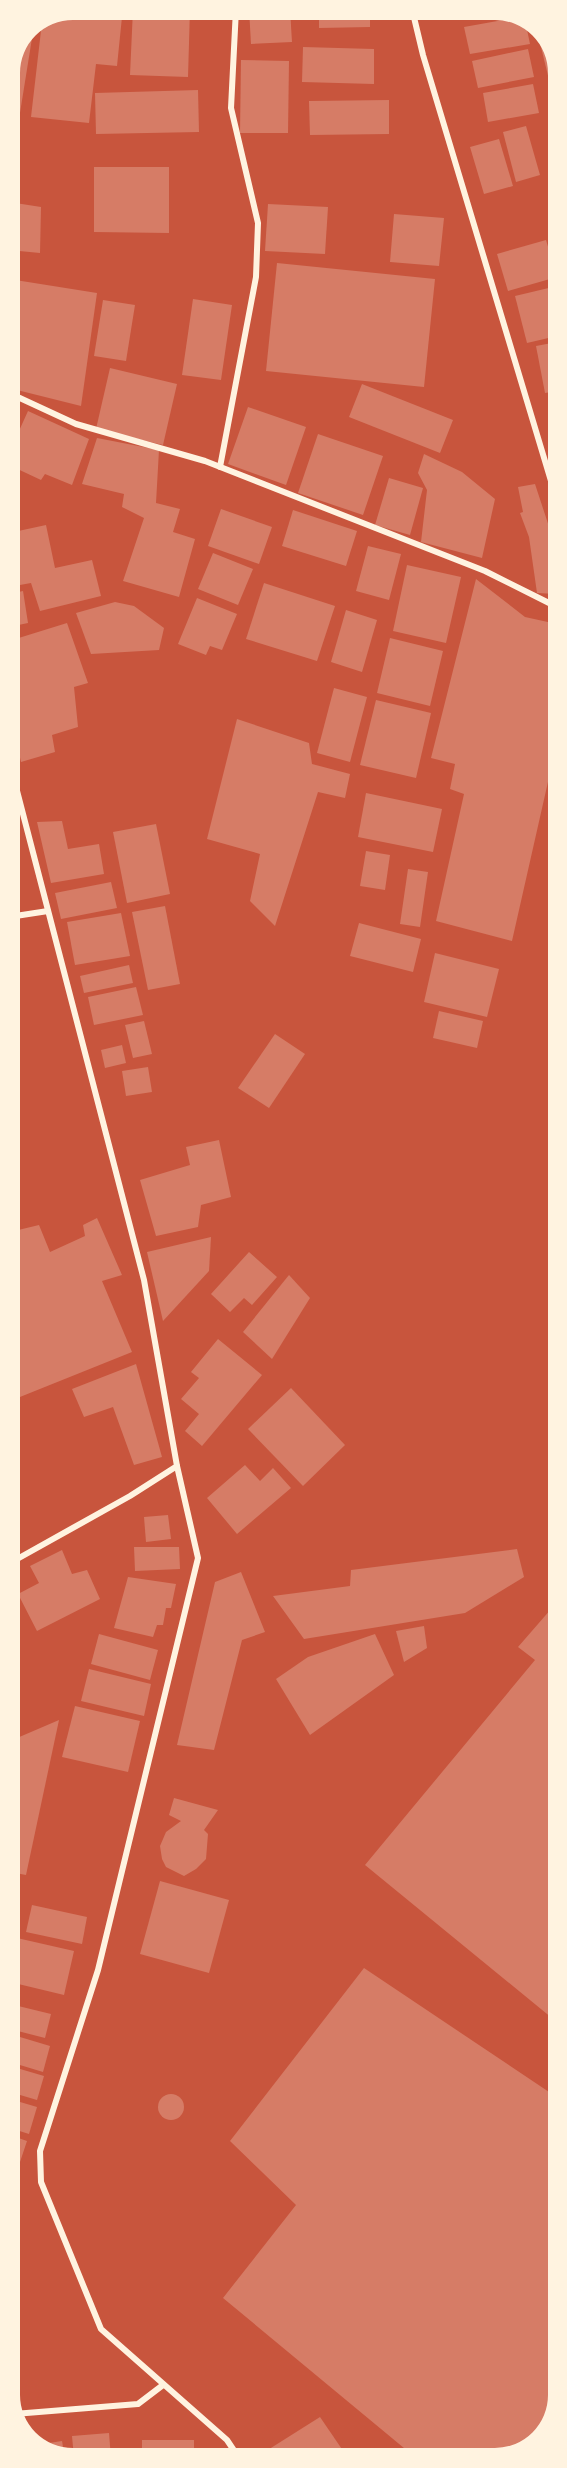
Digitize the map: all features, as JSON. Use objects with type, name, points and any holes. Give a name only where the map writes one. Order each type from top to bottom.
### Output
[{"type":"street","points":[[220,467],[256,277],[258,223],[231,108],[235,20]]},
{"type":"street","points":[[415,20],[430,78],[548,471]]},
{"type":"street","points":[[20,398],[76,424],[220,467],[485,571],[548,602]]},
{"type":"street","points":[[20,804],[144,1280],[177,1466],[198,1558],[98,1971],[40,2151],[41,2182],[101,2329],[228,2440],[233,2448]]},
{"type":"street","points":[[20,915],[48,910]]},
{"type":"street","points":[[20,1558],[130,1497],[177,1466]]},
{"type":"street","points":[[23,2413],[138,2404],[164,2385]]},
{"type":"building","points":[[122,20],[117,66],[96,64],[89,123],[31,117],[41,30],[62,21]]},
{"type":"building","points":[[132,20],[190,20],[188,77],[130,75]]},
{"type":"building","points":[[250,20],[291,20],[292,42],[251,44]]},
{"type":"building","points":[[319,20],[370,20],[370,27],[319,28]]},
{"type":"building","points":[[505,21],[527,31],[530,44],[470,54],[464,27]]},
{"type":"building","points":[[32,38],[20,113],[21,62]]},
{"type":"building","points":[[303,47],[374,49],[374,84],[302,82]]},
{"type":"building","points":[[528,49],[534,77],[478,88],[472,61]]},
{"type":"building","points":[[541,49],[546,62],[548,76]]},
{"type":"building","points":[[241,60],[289,61],[288,133],[240,133]]},
{"type":"building","points":[[533,84],[539,113],[488,122],[483,93]]},
{"type":"building","points":[[198,90],[199,132],[96,134],[95,93]]},
{"type":"building","points":[[389,100],[389,134],[310,135],[309,101]]},
{"type":"building","points":[[526,126],[540,175],[516,182],[503,132]]},
{"type":"building","points":[[499,139],[513,186],[484,194],[470,147]]},
{"type":"building","points":[[94,167],[169,167],[169,233],[94,232]]},
{"type":"building","points":[[20,204],[41,207],[40,253],[20,251]]},
{"type":"building","points":[[268,204],[328,207],[325,254],[265,251]]},
{"type":"building","points":[[394,214],[444,218],[439,266],[390,262]]},
{"type":"building","points":[[546,240],[548,280],[508,291],[497,254]]},
{"type":"building","points":[[277,263],[435,279],[424,387],[266,371]]},
{"type":"building","points":[[20,281],[97,293],[81,406],[20,391]]},
{"type":"building","points":[[548,288],[548,338],[527,343],[515,296]]},
{"type":"building","points":[[193,299],[232,305],[221,380],[182,375]]},
{"type":"building","points":[[103,300],[135,305],[126,361],[94,356]]},
{"type":"building","points":[[548,344],[548,392],[545,393],[536,346]]},
{"type":"building","points":[[110,368],[177,384],[163,445],[96,429]]},
{"type":"building","points":[[362,384],[453,420],[440,453],[349,417]]},
{"type":"building","points":[[248,407],[306,427],[286,485],[228,464]]},
{"type":"building","points":[[28,411],[89,439],[72,485],[45,474],[41,480],[20,470],[20,429]]},
{"type":"building","points":[[318,434],[383,456],[363,515],[298,493]]},
{"type":"building","points":[[97,438],[159,450],[156,503],[180,509],[173,532],[195,539],[179,597],[123,581],[144,518],[122,507],[124,494],[82,484]]},
{"type":"building","points":[[424,454],[462,472],[495,499],[482,558],[421,542],[427,490],[418,473]]},
{"type":"building","points":[[389,478],[423,488],[410,535],[375,525]]},
{"type":"building","points":[[535,484],[548,524],[548,594],[537,593],[529,537],[520,513],[523,512],[518,487]]},
{"type":"building","points":[[221,509],[272,527],[259,564],[208,546]]},
{"type":"building","points":[[293,510],[357,531],[346,566],[282,546]]},
{"type":"building","points":[[46,525],[55,568],[92,560],[101,596],[40,611],[31,583],[20,585],[20,531]]},
{"type":"building","points":[[368,546],[401,554],[389,600],[356,591]]},
{"type":"building","points":[[213,553],[253,569],[238,605],[198,589]]},
{"type":"building","points":[[407,565],[461,577],[446,643],[393,631]]},
{"type":"building","points":[[476,579],[525,617],[548,622],[548,782],[512,941],[436,921],[464,794],[450,789],[455,764],[431,758]]},
{"type":"building","points":[[264,583],[335,606],[317,661],[246,639]]},
{"type":"building","points":[[23,591],[28,623],[20,625],[20,592]]},
{"type":"building","points":[[197,598],[237,614],[222,650],[210,646],[206,655],[178,644]]},
{"type":"building","points":[[115,602],[134,606],[164,628],[159,650],[91,654],[76,613]]},
{"type":"building","points":[[346,610],[377,620],[362,672],[331,662]]},
{"type":"building","points":[[67,623],[88,683],[74,687],[78,727],[52,735],[55,752],[21,762],[20,758],[20,638]]},
{"type":"building","points":[[390,638],[443,651],[430,706],[377,693]]},
{"type":"building","points":[[334,688],[367,697],[350,762],[317,753]]},
{"type":"building","points":[[376,700],[431,713],[416,778],[360,765]]},
{"type":"building","points":[[237,719],[309,743],[312,764],[350,774],[345,798],[318,792],[275,926],[250,901],[260,854],[207,839]]},
{"type":"building","points":[[366,793],[442,809],[433,852],[358,837]]},
{"type":"building","points":[[62,821],[68,849],[99,844],[104,874],[51,883],[37,822]]},
{"type":"building","points":[[156,824],[170,894],[127,903],[113,832]]},
{"type":"building","points":[[366,851],[390,855],[385,890],[360,886]]},
{"type":"building","points":[[408,869],[428,872],[420,927],[400,924]]},
{"type":"building","points":[[111,882],[117,908],[61,919],[55,893]]},
{"type":"building","points":[[165,906],[180,984],[148,990],[132,912]]},
{"type":"building","points":[[121,913],[130,956],[75,965],[67,922]]},
{"type":"building","points":[[359,923],[421,939],[413,972],[350,956]]},
{"type":"building","points":[[435,953],[499,969],[487,1017],[424,1002]]},
{"type":"building","points":[[129,965],[133,983],[84,993],[80,976]]},
{"type":"building","points":[[136,987],[143,1015],[94,1025],[88,997]]},
{"type":"building","points":[[439,1011],[483,1021],[477,1048],[433,1038]]},
{"type":"building","points":[[144,1021],[152,1054],[133,1058],[125,1025]]},
{"type":"building","points":[[275,1034],[305,1054],[269,1108],[238,1088]]},
{"type":"building","points":[[122,1045],[126,1063],[105,1068],[101,1050]]},
{"type":"building","points":[[148,1067],[152,1092],[126,1096],[122,1071]]},
{"type":"building","points":[[219,1140],[231,1197],[201,1205],[198,1227],[156,1236],[140,1180],[190,1165],[186,1147]]},
{"type":"building","points":[[97,1218],[122,1275],[102,1281],[132,1352],[20,1397],[20,1230],[39,1225],[50,1252],[85,1236],[83,1225]]},
{"type":"building","points":[[211,1237],[209,1271],[163,1321],[147,1252]]},
{"type":"building","points":[[249,1252],[277,1277],[252,1305],[244,1298],[230,1312],[211,1294]]},
{"type":"building","points":[[289,1275],[310,1298],[272,1359],[243,1332]]},
{"type":"building","points":[[218,1339],[262,1375],[202,1446],[185,1431],[199,1414],[181,1399],[199,1378],[191,1372]]},
{"type":"building","points":[[136,1364],[162,1457],[134,1465],[113,1407],[84,1417],[72,1389]]},
{"type":"building","points":[[291,1388],[345,1445],[303,1486],[248,1429]]},
{"type":"building","points":[[245,1465],[260,1481],[273,1468],[291,1488],[237,1534],[207,1498]]},
{"type":"building","points":[[168,1515],[171,1539],[146,1542],[144,1517]]},
{"type":"building","points":[[134,1547],[179,1547],[180,1569],[135,1571]]},
{"type":"building","points":[[517,1549],[524,1577],[465,1613],[304,1639],[273,1596],[350,1586],[351,1570]]},
{"type":"building","points":[[62,1550],[72,1574],[87,1570],[100,1599],[37,1631],[20,1598],[20,1593],[39,1583],[30,1566]]},
{"type":"building","points":[[241,1572],[265,1632],[242,1640],[214,1750],[177,1745],[215,1582]]},
{"type":"building","points":[[128,1577],[176,1584],[171,1608],[166,1608],[163,1625],[157,1625],[153,1637],[114,1628]]},
{"type":"building","points":[[548,1612],[548,2015],[365,1865],[535,1660],[518,1647]]},
{"type":"building","points":[[424,1626],[427,1648],[404,1662],[396,1631]]},
{"type":"building","points":[[99,1634],[158,1650],[150,1680],[91,1664]]},
{"type":"building","points":[[375,1634],[394,1675],[310,1735],[276,1679],[308,1657]]},
{"type":"building","points":[[89,1669],[151,1684],[144,1716],[81,1701]]},
{"type":"building","points":[[75,1706],[140,1721],[128,1772],[62,1757]]},
{"type":"building","points":[[59,1720],[26,1875],[20,1874],[20,1737]]},
{"type":"building","points":[[174,1798],[218,1810],[204,1830],[208,1834],[206,1859],[184,1876],[166,1867],[160,1846],[166,1832],[181,1821],[169,1815]]},
{"type":"building","points":[[160,1881],[229,1900],[209,1973],[140,1954]]},
{"type":"building","points":[[32,1905],[87,1917],[82,1944],[26,1932]]},
{"type":"building","points":[[20,1939],[74,1951],[64,1995],[20,1984]]},
{"type":"building","points":[[364,1968],[548,2091],[548,2396],[545,2413],[537,2428],[512,2446],[404,2448],[223,2298],[296,2205],[230,2141]]},
{"type":"building","points":[[20,2006],[51,2014],[45,2038],[20,2032]]},
{"type":"building","points":[[20,2037],[50,2046],[43,2072],[20,2065]]},
{"type":"building","points":[[20,2069],[44,2076],[37,2100],[20,2095]]},
{"type":"building","points":[[171,2094],[180,2098],[184,2107],[180,2116],[171,2120],[162,2116],[158,2107],[162,2098]]},
{"type":"building","points":[[20,2102],[37,2107],[29,2134],[20,2131]]},
{"type":"building","points":[[20,2139],[27,2141],[20,2162]]},
{"type":"building","points":[[320,2417],[341,2448],[271,2448]]},
{"type":"building","points":[[109,2433],[110,2448],[73,2448],[72,2436]]},
{"type":"building","points":[[142,2440],[194,2440],[194,2448],[142,2448]]},
{"type":"building","points":[[62,2441],[63,2447],[59,2447],[50,2443]]}]
